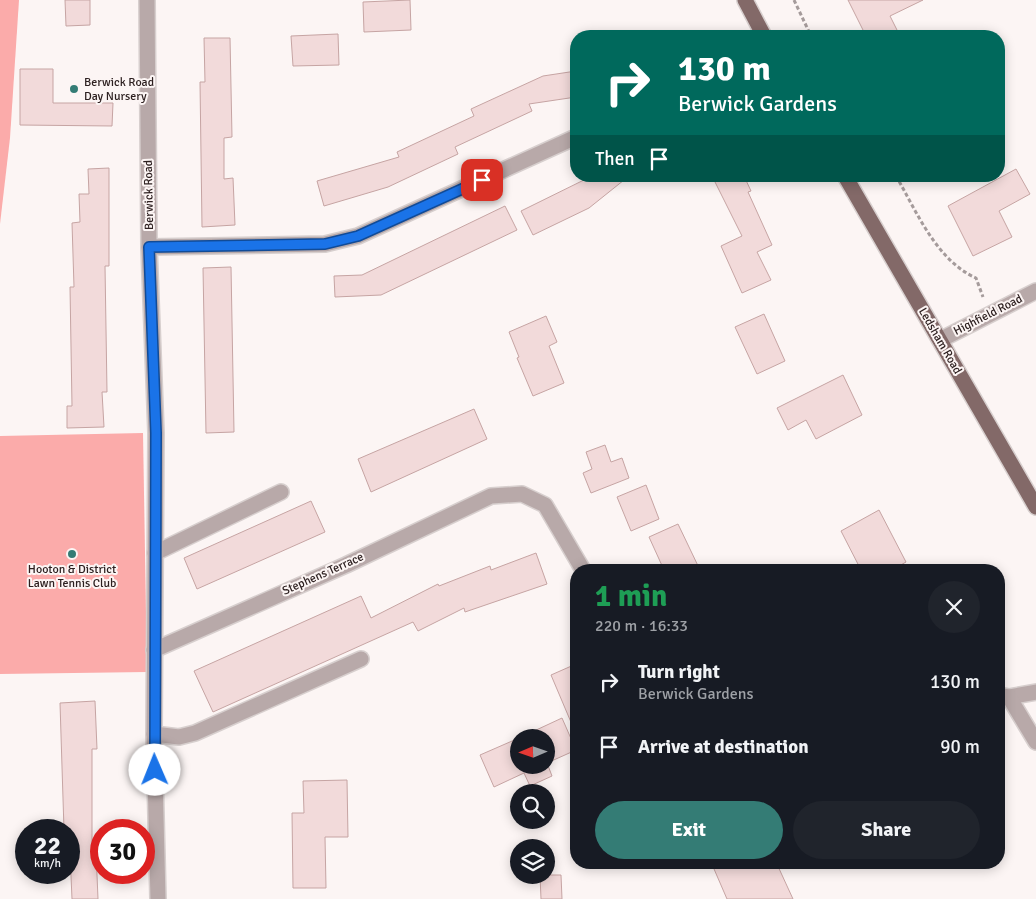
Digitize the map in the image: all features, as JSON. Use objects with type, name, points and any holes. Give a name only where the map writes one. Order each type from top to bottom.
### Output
[{"type":"main road","points":[[746,0],[761,30]]},
{"type":"main road","name":"Ledsham Road","points":[[848,182],[1036,507]]},
{"type":"street","name":"Berwick Road","points":[[147,0],[149,247],[156,433],[154,734],[158,899]]},
{"type":"street","points":[[149,247],[325,244],[358,236],[570,140]]},
{"type":"street","name":"Highfield Road","points":[[940,340],[1036,291]]},
{"type":"street","points":[[155,553],[280,492]]},
{"type":"street","name":"Stephens Terrace","points":[[154,650],[346,565],[492,496],[522,494],[545,505],[579,564]]},
{"type":"street","points":[[154,734],[179,737],[194,733],[361,659]]},
{"type":"street","points":[[1005,696],[1036,692]]},
{"type":"street","points":[[1005,697],[1036,742]]},
{"type":"path","points":[[794,0],[808,30]]},
{"type":"path","points":[[899,182],[925,228],[959,270],[976,278],[984,302]]},
{"type":"shaded area","points":[[0,0],[19,0],[10,138],[0,224]]},
{"type":"shaded area","name":"Hooton & District Lawn Tennis Club","points":[[143,433],[147,672],[0,674],[0,436]]},
{"type":"building","points":[[65,0],[90,0],[90,25],[66,26]]},
{"type":"building","points":[[410,0],[411,30],[364,32],[363,2]]},
{"type":"building","points":[[848,0],[923,0],[890,16],[897,30],[863,30]]},
{"type":"building","points":[[338,34],[339,65],[293,66],[291,36]]},
{"type":"building","points":[[204,38],[230,38],[232,137],[224,138],[224,179],[233,178],[235,225],[202,227],[200,82],[205,82]]},
{"type":"building","points":[[20,69],[53,69],[53,103],[113,103],[112,126],[20,125]]},
{"type":"building","points":[[570,72],[570,98],[529,104],[532,111],[455,147],[458,154],[388,187],[324,206],[317,181],[399,157],[397,152],[474,116],[471,109],[543,76]]},
{"type":"building","points":[[109,168],[109,266],[105,266],[107,392],[102,392],[104,427],[67,428],[67,406],[72,406],[70,287],[74,287],[72,223],[80,222],[79,194],[89,194],[88,169]]},
{"type":"building","points":[[1016,169],[1030,194],[999,211],[1012,237],[973,256],[948,206],[992,182],[1005,182],[1005,175]]},
{"type":"building","points":[[580,182],[622,182],[589,208],[533,235],[521,211]]},
{"type":"building","points":[[715,182],[747,182],[751,191],[748,192],[772,245],[757,252],[771,280],[742,293],[721,246],[742,236]]},
{"type":"building","points":[[505,206],[517,230],[381,295],[335,297],[334,276],[362,275]]},
{"type":"building","points":[[231,267],[234,432],[206,433],[203,268]]},
{"type":"building","points":[[764,314],[785,361],[757,374],[735,327]]},
{"type":"building","points":[[546,316],[557,342],[549,346],[564,383],[533,396],[517,358],[519,357],[509,332]]},
{"type":"building","points":[[843,375],[862,415],[816,439],[806,420],[788,430],[777,408]]},
{"type":"building","points":[[474,409],[487,439],[371,492],[358,459]]},
{"type":"building","points":[[605,445],[611,462],[622,458],[629,478],[591,493],[583,473],[592,469],[586,452]]},
{"type":"building","points":[[646,485],[659,519],[631,531],[617,497]]},
{"type":"building","points":[[311,501],[325,532],[197,589],[184,558]]},
{"type":"building","points":[[879,510],[906,562],[902,564],[858,564],[841,531]]},
{"type":"building","points":[[678,524],[697,564],[661,564],[649,537]]},
{"type":"building","points":[[536,553],[547,584],[465,612],[464,608],[418,631],[413,622],[213,712],[194,671],[361,596],[371,618],[438,584],[439,586],[490,566],[491,570]]},
{"type":"building","points":[[570,667],[570,720],[551,675]]},
{"type":"building","points":[[95,701],[97,749],[92,749],[90,884],[97,884],[98,899],[72,899],[71,884],[80,884],[80,819],[64,819],[60,703]]},
{"type":"building","points":[[562,718],[570,736],[570,753],[555,759],[555,729],[538,729]]},
{"type":"building","points":[[510,742],[510,774],[522,774],[494,787],[480,755]]},
{"type":"building","points":[[524,774],[551,774],[552,776],[534,784],[529,784]]},
{"type":"building","points":[[347,780],[348,837],[325,837],[326,888],[293,888],[292,813],[304,813],[303,781]]},
{"type":"building","points":[[714,869],[779,869],[793,899],[727,899]]},
{"type":"building","points":[[555,875],[561,875],[562,899],[541,899],[540,884],[555,884]]},
{"type":"place","name":"Berwick Road Day Nursery","points":[[74,89]]},
{"type":"place","name":"Hooton & District Lawn Tennis Club","points":[[72,554]]},
{"type":"route","points":[[155,770],[156,433],[149,247],[325,244],[358,236],[482,180]]}]
